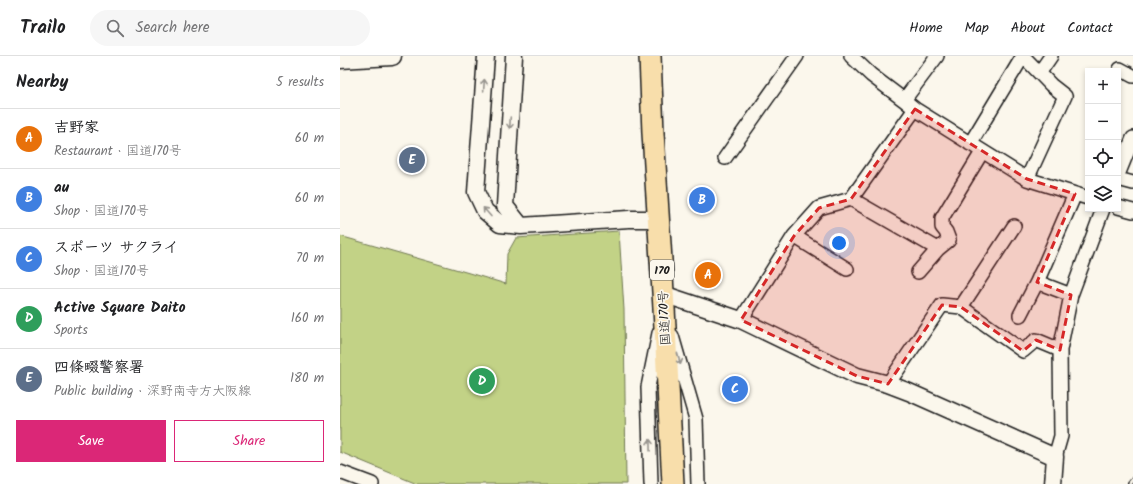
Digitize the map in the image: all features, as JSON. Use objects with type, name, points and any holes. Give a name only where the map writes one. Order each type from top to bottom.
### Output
[{"type":"highway","name":"国道170号","points":[[650,56],[673,484]]},
{"type":"main road","points":[[340,59],[392,56]]},
{"type":"street","points":[[486,56],[476,192],[485,212],[500,224],[521,226],[629,219],[658,219]]},
{"type":"street","points":[[514,56],[505,206],[521,226]]},
{"type":"street","points":[[725,158],[797,56]]},
{"type":"street","points":[[851,56],[871,75],[914,109],[982,152],[1027,179],[1085,197]]},
{"type":"street","points":[[904,100],[938,56]]},
{"type":"street","points":[[970,144],[1023,56],[1065,96],[1027,179]]},
{"type":"street","points":[[1040,72],[1050,56]]},
{"type":"street","points":[[1121,70],[1133,76]]},
{"type":"street","points":[[741,320],[794,236],[818,208],[851,199],[914,109]]},
{"type":"street","points":[[1121,168],[1133,138]]},
{"type":"street","points":[[918,272],[938,249],[949,240],[942,227],[942,218],[982,152]]},
{"type":"street","points":[[1121,180],[1133,182]]},
{"type":"street","points":[[1020,315],[1037,282],[1075,194]]},
{"type":"street","points":[[851,199],[938,249]]},
{"type":"street","points":[[1121,208],[1133,211]]},
{"type":"street","points":[[1053,484],[1055,457],[1061,436],[1060,350],[1071,295],[1102,212]]},
{"type":"street","points":[[961,307],[1014,226]]},
{"type":"street","points":[[794,236],[847,269]]},
{"type":"street","points":[[1037,282],[1071,295]]},
{"type":"street","points":[[664,301],[741,320],[857,376],[888,384],[910,392],[1055,457]]},
{"type":"street","points":[[651,484],[648,387],[664,301]]},
{"type":"street","points":[[664,301],[696,419],[698,484]]},
{"type":"street","points":[[888,384],[942,304],[961,307],[1023,351],[1036,340],[1060,350]]},
{"type":"street","points":[[340,472],[372,484]]},
{"type":"highlighted area","points":[[915,109],[1027,179],[1075,194],[1037,282],[1071,295],[1060,350],[1036,340],[1023,351],[961,307],[942,305],[888,384],[857,376],[741,320],[794,236],[819,208],[851,199]]},
{"type":"green space","points":[[619,231],[624,310],[626,484],[417,484],[340,452],[340,236],[506,284],[507,254],[516,238]]},
{"type":"railway","points":[[1129,484],[1133,479]]},
{"type":"place","name":"四條畷警察署","points":[[412,160]]},
{"type":"place","name":"au","points":[[702,200]]},
{"type":"place","name":"吉野家","points":[[708,275]]},
{"type":"place","name":"Active Square Daito","points":[[482,381]]},
{"type":"place","name":"スポーツ サクライ","points":[[735,389]]}]
